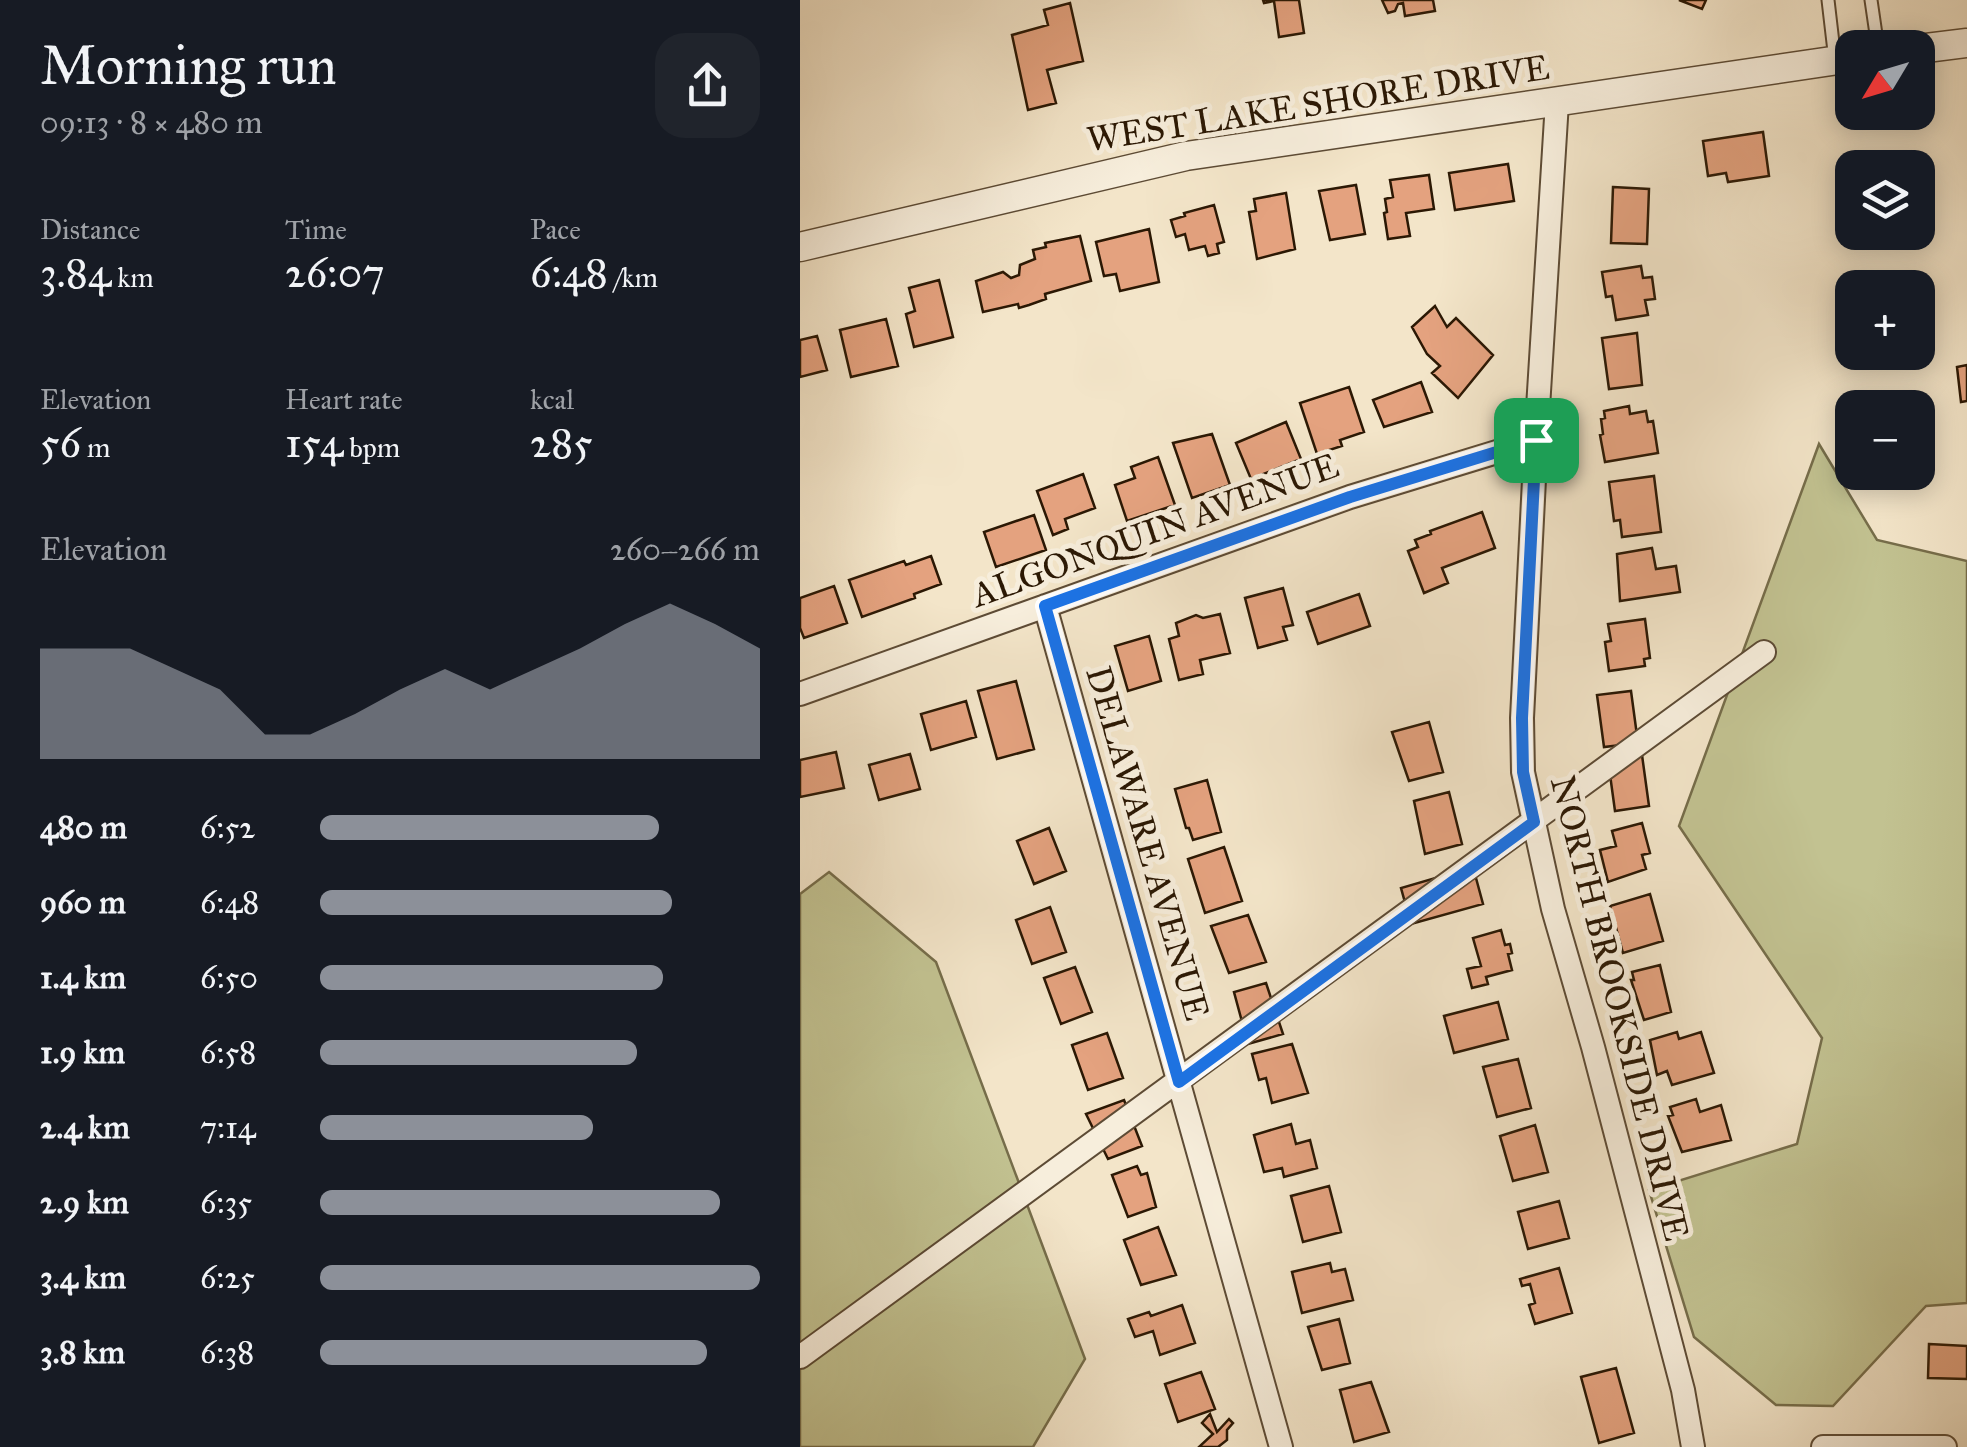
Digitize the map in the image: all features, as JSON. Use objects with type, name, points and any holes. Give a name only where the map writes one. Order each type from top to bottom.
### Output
[{"type":"street","points":[[1935,47],[1967,42]]},
{"type":"street","name":"WEST LAKE SHORE DRIVE","points":[[800,248],[1186,156],[1835,61]]},
{"type":"street","name":"NORTH BROOKSIDE DRIVE","points":[[1557,102],[1536,440],[1522,718],[1523,772],[1552,909],[1683,1390],[1693,1447]]},
{"type":"street","name":"ALGONQUIN AVENUE","points":[[800,694],[1350,497],[1536,440]]},
{"type":"street","name":"DELAWARE AVENUE","points":[[1045,606],[1281,1447]]},
{"type":"street","points":[[800,1357],[1764,652]]},
{"type":"street","points":[[1824,1447],[1944,1447]]},
{"type":"lane","points":[[1828,0],[1836,30]]},
{"type":"lane","points":[[1870,0],[1875,30]]},
{"type":"green space","points":[[1819,444],[1835,470],[1835,490],[1847,490],[1877,540],[1967,561],[1967,1303],[1926,1306],[1833,1406],[1776,1405],[1694,1337],[1649,1190],[1797,1144],[1822,1038],[1679,826]]},
{"type":"green space","points":[[829,872],[936,962],[1085,1359],[1033,1447],[800,1447],[800,894]]},
{"type":"building","points":[[1263,0],[1299,0],[1304,33],[1279,37],[1274,1]]},
{"type":"building","points":[[1382,0],[1433,0],[1435,11],[1405,16],[1403,3],[1388,13]]},
{"type":"building","points":[[1679,0],[1706,0],[1702,9]]},
{"type":"building","points":[[1070,3],[1083,61],[1047,70],[1056,103],[1028,110],[1012,35],[1048,25],[1044,10]]},
{"type":"building","points":[[1763,132],[1769,176],[1728,182],[1726,173],[1708,176],[1703,141]]},
{"type":"building","points":[[1508,164],[1514,201],[1455,210],[1449,173]]},
{"type":"building","points":[[1429,175],[1434,209],[1406,213],[1410,236],[1388,239],[1384,213],[1385,199],[1393,197],[1390,180]]},
{"type":"building","points":[[1356,185],[1365,234],[1330,240],[1319,191]]},
{"type":"building","points":[[1613,187],[1649,189],[1647,244],[1611,243]]},
{"type":"building","points":[[1286,193],[1295,249],[1257,259],[1249,212],[1256,211],[1254,199]]},
{"type":"building","points":[[1214,205],[1224,242],[1217,244],[1219,253],[1208,256],[1205,246],[1189,250],[1185,234],[1176,237],[1171,220]]},
{"type":"building","points":[[1149,229],[1159,282],[1120,291],[1116,274],[1104,276],[1096,242]]},
{"type":"building","points":[[1080,236],[1091,281],[1045,294],[1046,299],[1019,308],[1018,304],[983,312],[976,281],[1003,272],[1011,278],[1019,275],[1020,265],[1035,259],[1033,250],[1046,247],[1045,243]]},
{"type":"building","points":[[1641,266],[1643,278],[1652,277],[1655,299],[1645,300],[1648,315],[1616,320],[1612,296],[1606,297],[1602,272]]},
{"type":"building","points":[[939,280],[953,337],[914,347],[906,314],[915,311],[909,288]]},
{"type":"building","points":[[1435,306],[1447,327],[1456,318],[1493,355],[1458,398],[1432,373],[1440,366],[1427,354],[1412,327]]},
{"type":"building","points":[[886,319],[898,366],[851,377],[840,330]]},
{"type":"building","points":[[1637,333],[1642,385],[1609,389],[1602,338]]},
{"type":"building","points":[[817,336],[827,370],[800,377],[800,340]]},
{"type":"building","points":[[1967,365],[1967,401],[1961,402],[1957,367]]},
{"type":"building","points":[[1421,382],[1432,412],[1384,427],[1373,400]]},
{"type":"building","points":[[1349,387],[1364,432],[1340,440],[1342,446],[1317,454],[1300,403]]},
{"type":"building","points":[[1629,406],[1630,414],[1646,411],[1648,422],[1653,421],[1658,453],[1605,462],[1600,435],[1604,411]]},
{"type":"building","points":[[1286,422],[1301,459],[1251,479],[1236,443]]},
{"type":"building","points":[[1212,434],[1230,485],[1192,498],[1173,443]]},
{"type":"building","points":[[1158,457],[1175,505],[1127,521],[1115,485],[1135,478],[1131,467]]},
{"type":"building","points":[[1083,474],[1095,508],[1065,519],[1068,529],[1053,535],[1037,491]]},
{"type":"building","points":[[1654,476],[1661,532],[1622,537],[1620,520],[1614,521],[1609,482]]},
{"type":"building","points":[[1482,512],[1495,548],[1442,568],[1448,583],[1424,593],[1408,551],[1418,547],[1415,540]]},
{"type":"building","points":[[1034,515],[1046,550],[996,567],[984,532]]},
{"type":"building","points":[[1652,548],[1656,569],[1676,566],[1680,592],[1620,601],[1617,554]]},
{"type":"building","points":[[931,556],[941,584],[862,617],[849,580]]},
{"type":"building","points":[[834,586],[847,623],[804,638],[800,598]]},
{"type":"building","points":[[1283,588],[1293,625],[1283,627],[1287,640],[1258,648],[1245,598]]},
{"type":"building","points":[[1359,594],[1370,626],[1318,644],[1307,612]]},
{"type":"building","points":[[1220,614],[1230,653],[1200,660],[1203,674],[1179,680],[1169,639],[1179,636],[1176,623],[1196,615],[1203,618]]},
{"type":"building","points":[[1645,619],[1650,658],[1644,659],[1645,666],[1609,671],[1605,642],[1611,641],[1608,624]]},
{"type":"building","points":[[1149,636],[1161,681],[1128,691],[1115,646]]},
{"type":"building","points":[[1016,681],[1034,749],[997,759],[978,691]]},
{"type":"building","points":[[1631,691],[1638,743],[1604,747],[1597,695]]},
{"type":"building","points":[[966,701],[976,737],[931,750],[921,714]]},
{"type":"building","points":[[1429,722],[1443,772],[1409,781],[1392,732]]},
{"type":"building","points":[[836,752],[844,788],[800,797],[800,760]]},
{"type":"building","points":[[910,754],[920,789],[879,800],[869,765]]},
{"type":"building","points":[[1642,755],[1649,806],[1615,811],[1608,760]]},
{"type":"building","points":[[1207,780],[1221,832],[1193,840],[1175,789]]},
{"type":"building","points":[[1449,792],[1462,844],[1425,854],[1414,801]]},
{"type":"building","points":[[1642,823],[1650,853],[1642,855],[1646,869],[1608,882],[1600,850],[1616,846],[1612,831]]},
{"type":"building","points":[[1049,828],[1066,871],[1034,884],[1017,841]]},
{"type":"building","points":[[1224,847],[1242,901],[1205,913],[1188,859]]},
{"type":"building","points":[[1473,867],[1483,904],[1411,924],[1401,888]]},
{"type":"building","points":[[1650,894],[1663,941],[1623,953],[1610,906]]},
{"type":"building","points":[[1050,907],[1066,952],[1032,964],[1016,920]]},
{"type":"building","points":[[1248,915],[1266,962],[1229,973],[1211,926]]},
{"type":"building","points":[[1501,930],[1505,945],[1510,944],[1512,970],[1486,977],[1488,984],[1472,988],[1467,969],[1481,966],[1473,938]]},
{"type":"building","points":[[1660,965],[1671,1012],[1644,1020],[1632,972]]},
{"type":"building","points":[[1075,967],[1092,1012],[1061,1024],[1044,978]]},
{"type":"building","points":[[1266,983],[1283,1034],[1248,1044],[1234,992]]},
{"type":"building","points":[[1498,1002],[1508,1039],[1454,1053],[1444,1016]]},
{"type":"building","points":[[1677,1032],[1679,1039],[1701,1032],[1714,1073],[1672,1085],[1667,1071],[1657,1075],[1650,1040]]},
{"type":"building","points":[[1107,1033],[1123,1078],[1088,1090],[1072,1045]]},
{"type":"building","points":[[1292,1044],[1308,1093],[1272,1103],[1266,1078],[1259,1080],[1252,1054]]},
{"type":"building","points":[[1518,1059],[1531,1108],[1497,1117],[1483,1067]]},
{"type":"building","points":[[1696,1099],[1700,1112],[1721,1105],[1731,1140],[1682,1152],[1668,1116],[1673,1115],[1670,1107]]},
{"type":"building","points":[[1124,1100],[1142,1146],[1108,1159],[1086,1114]]},
{"type":"building","points":[[1291,1124],[1296,1144],[1310,1140],[1317,1168],[1284,1177],[1282,1168],[1264,1172],[1254,1135]]},
{"type":"building","points":[[1535,1125],[1548,1172],[1513,1181],[1500,1136]]},
{"type":"building","points":[[1137,1166],[1141,1175],[1147,1173],[1156,1207],[1128,1217],[1112,1175]]},
{"type":"building","points":[[1329,1186],[1341,1232],[1303,1242],[1291,1196]]},
{"type":"building","points":[[1559,1201],[1569,1238],[1528,1249],[1518,1212]]},
{"type":"building","points":[[1158,1227],[1176,1275],[1141,1285],[1124,1240]]},
{"type":"building","points":[[1330,1263],[1332,1272],[1345,1269],[1353,1300],[1302,1313],[1292,1272]]},
{"type":"building","points":[[1559,1268],[1572,1313],[1535,1324],[1529,1305],[1535,1303],[1530,1284],[1522,1286],[1520,1279]]},
{"type":"building","points":[[1182,1305],[1195,1343],[1160,1355],[1153,1331],[1135,1337],[1128,1319]]},
{"type":"building","points":[[1339,1319],[1350,1363],[1322,1370],[1308,1327]]},
{"type":"building","points":[[1929,1344],[1967,1346],[1967,1379],[1928,1378]]},
{"type":"building","points":[[1616,1368],[1634,1433],[1599,1443],[1581,1377]]},
{"type":"building","points":[[1201,1372],[1215,1409],[1178,1422],[1165,1384]]},
{"type":"building","points":[[1371,1382],[1389,1432],[1354,1442],[1340,1390]]},
{"type":"building","points":[[1210,1414],[1217,1432],[1229,1419],[1233,1423],[1227,1430],[1227,1440],[1218,1447],[1199,1447],[1213,1434],[1202,1423]]},
{"type":"route","points":[[1536,440],[1522,718],[1523,772],[1534,822],[1179,1082],[1045,606],[1350,497],[1536,440]]}]
